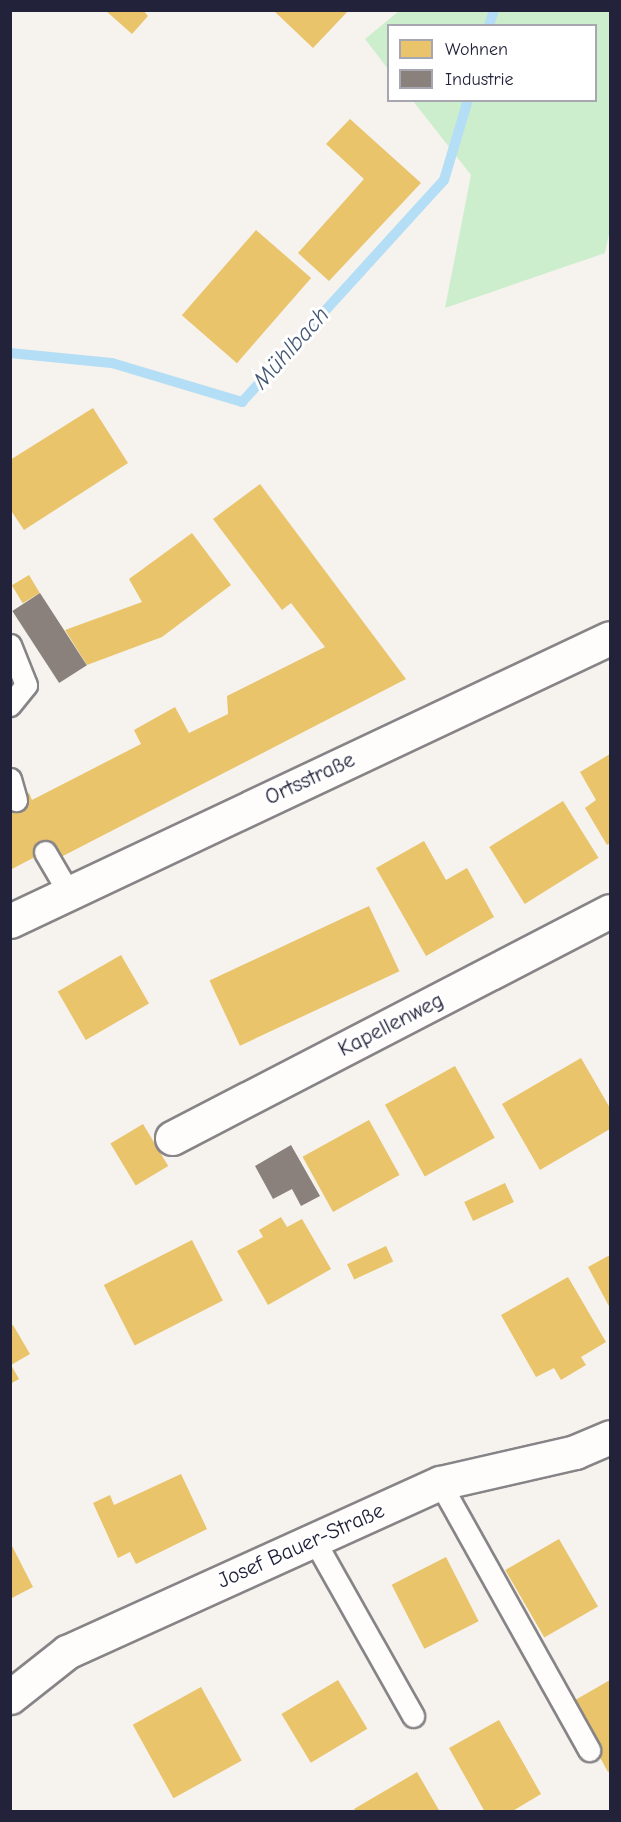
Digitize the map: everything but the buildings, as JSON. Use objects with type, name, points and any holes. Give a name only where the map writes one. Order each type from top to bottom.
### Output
[{"type":"street","name":"Ortsstraße","points":[[10,921],[610,638]]},
{"type":"street","name":"Kapellenweg","points":[[172,1138],[610,911]]},
{"type":"street","name":"Josef Bauer-Straße","points":[[10,1697],[67,1652],[440,1483],[575,1452],[610,1437]]},
{"type":"lane","points":[[10,645],[26,685],[10,705]]},
{"type":"lane","points":[[10,779],[16,800]]},
{"type":"lane","points":[[45,852],[69,893]]},
{"type":"lane","points":[[440,1483],[589,1750]]},
{"type":"lane","points":[[314,1540],[414,1716]]},
{"type":"green space","points":[[399,11],[610,11],[610,229],[605,253],[445,308],[471,175],[414,102],[597,102],[597,24],[387,24],[387,68],[365,39]]},
{"type":"waterway","name":"Mühlbach","points":[[490,24],[494,10]]},
{"type":"waterway","name":"Mühlbach","points":[[10,353],[112,363],[242,402],[444,180],[467,102]]}]
